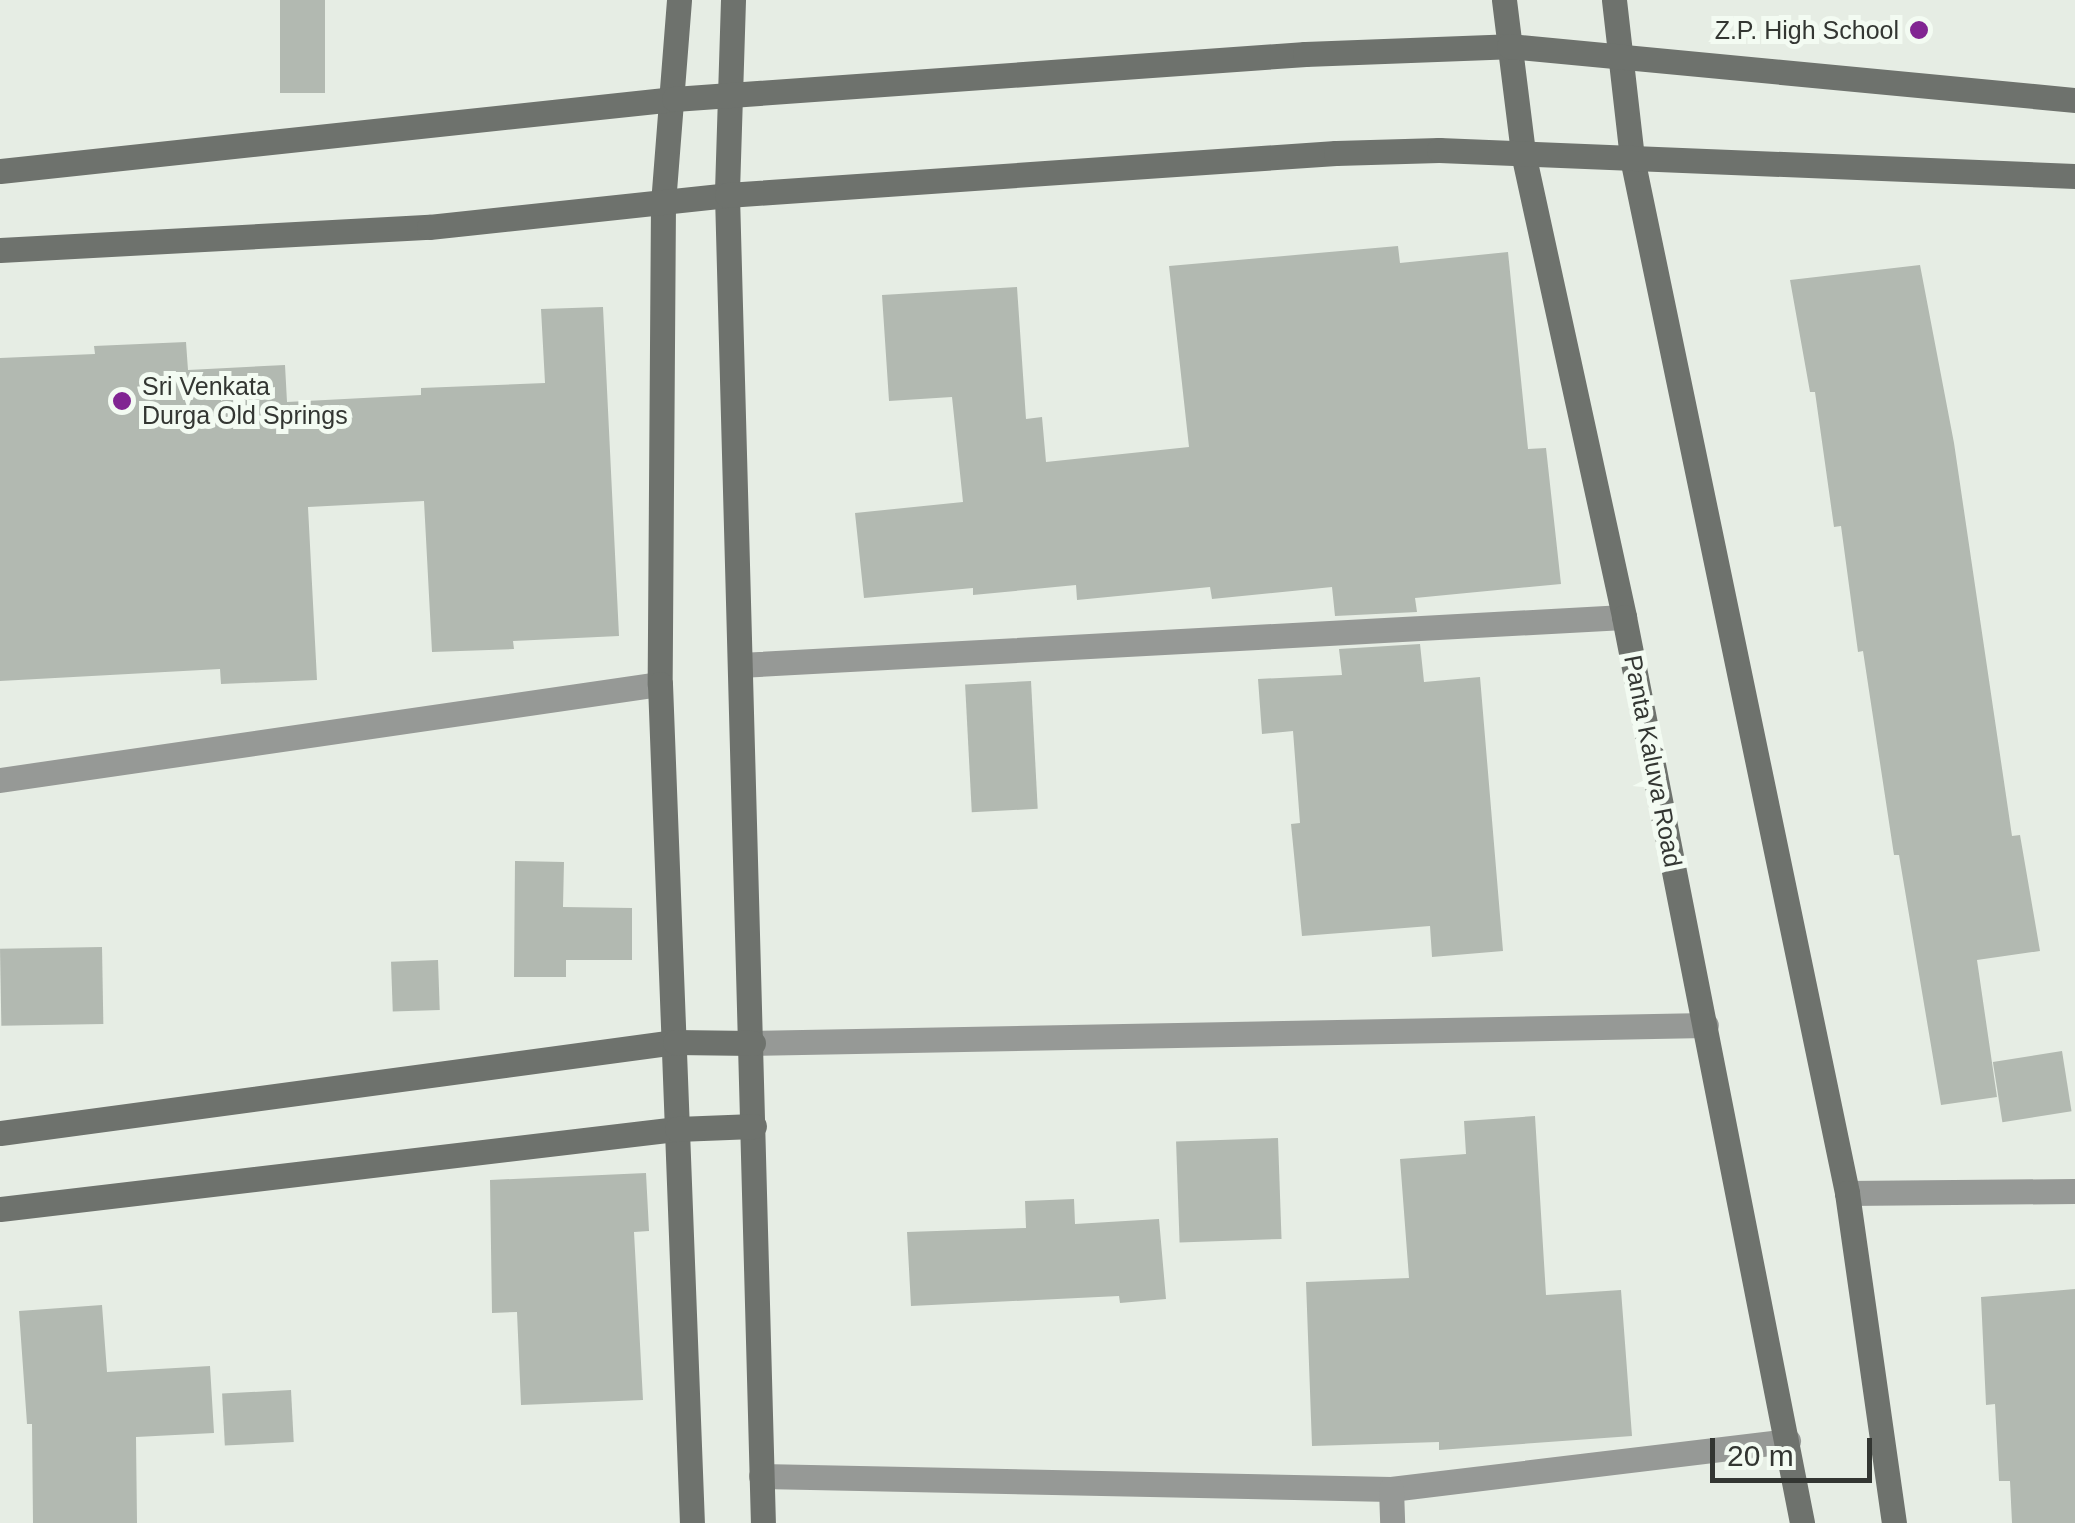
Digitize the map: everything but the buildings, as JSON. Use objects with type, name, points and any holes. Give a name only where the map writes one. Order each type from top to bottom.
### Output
[{"type":"street","points":[[679,0],[663,203],[660,684],[692,1523]]},
{"type":"street","points":[[733,0],[727,195],[763,1523]]},
{"type":"street","name":"Panta Kaluva Road","points":[[1504,0],[1524,153],[1624,617],[1802,1523]]},
{"type":"street","points":[[1614,0],[1632,158],[1848,1193],[1894,1523]]},
{"type":"street","points":[[0,172],[674,99],[1305,54],[1509,46],[2075,100]]},
{"type":"street","points":[[0,250],[428,226],[727,195],[1336,152],[1524,153],[2075,176]]},
{"type":"street","points":[[740,665],[1624,617]]},
{"type":"street","points":[[0,780],[660,684]]},
{"type":"street","points":[[0,1132],[675,1042],[752,1044],[1706,1025]]},
{"type":"street","points":[[0,1209],[676,1129],[754,1126]]},
{"type":"street","points":[[1848,1193],[2075,1190]]},
{"type":"street","points":[[761,1476],[1391,1489],[1788,1441]]},
{"type":"street","points":[[1391,1489],[1392,1523]]},
{"type":"place","name":"Z.P. High School","points":[[1919,30]]},
{"type":"place","name":"Sri Venkata Durga Old Springs","points":[[122,401]]}]
